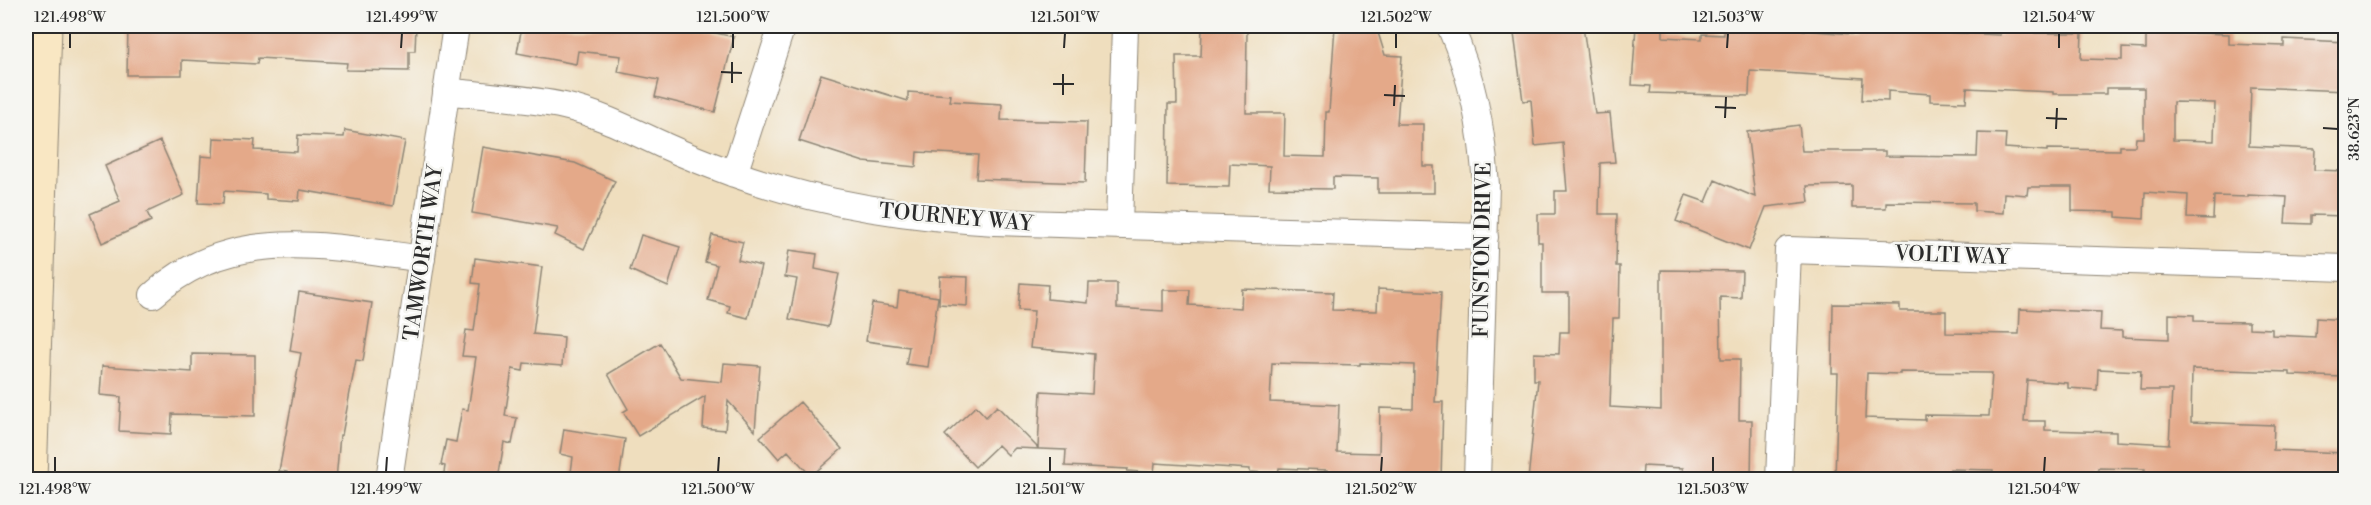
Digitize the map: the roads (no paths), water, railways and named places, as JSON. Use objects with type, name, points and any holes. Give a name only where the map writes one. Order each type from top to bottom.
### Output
[{"type":"main road","points":[[30,480],[45,26]]},
{"type":"street","name":"TAMWORTH WAY","points":[[389,480],[456,26]]},
{"type":"street","points":[[734,174],[782,26]]},
{"type":"street","points":[[1119,226],[1125,26]]},
{"type":"street","name":"FUNSTON DRIVE","points":[[1450,26],[1463,56],[1475,98],[1483,141],[1486,185],[1477,480]]},
{"type":"street","name":"TOURNEY WAY","points":[[447,91],[563,106],[604,117],[668,148],[734,174],[868,210],[927,218],[995,222],[1485,237]]},
{"type":"street","points":[[153,295],[183,271],[201,263],[240,251],[272,245],[315,244],[422,260]]},
{"type":"street","name":"VOLTI WAY","points":[[1779,480],[1788,250],[2346,268]]}]
